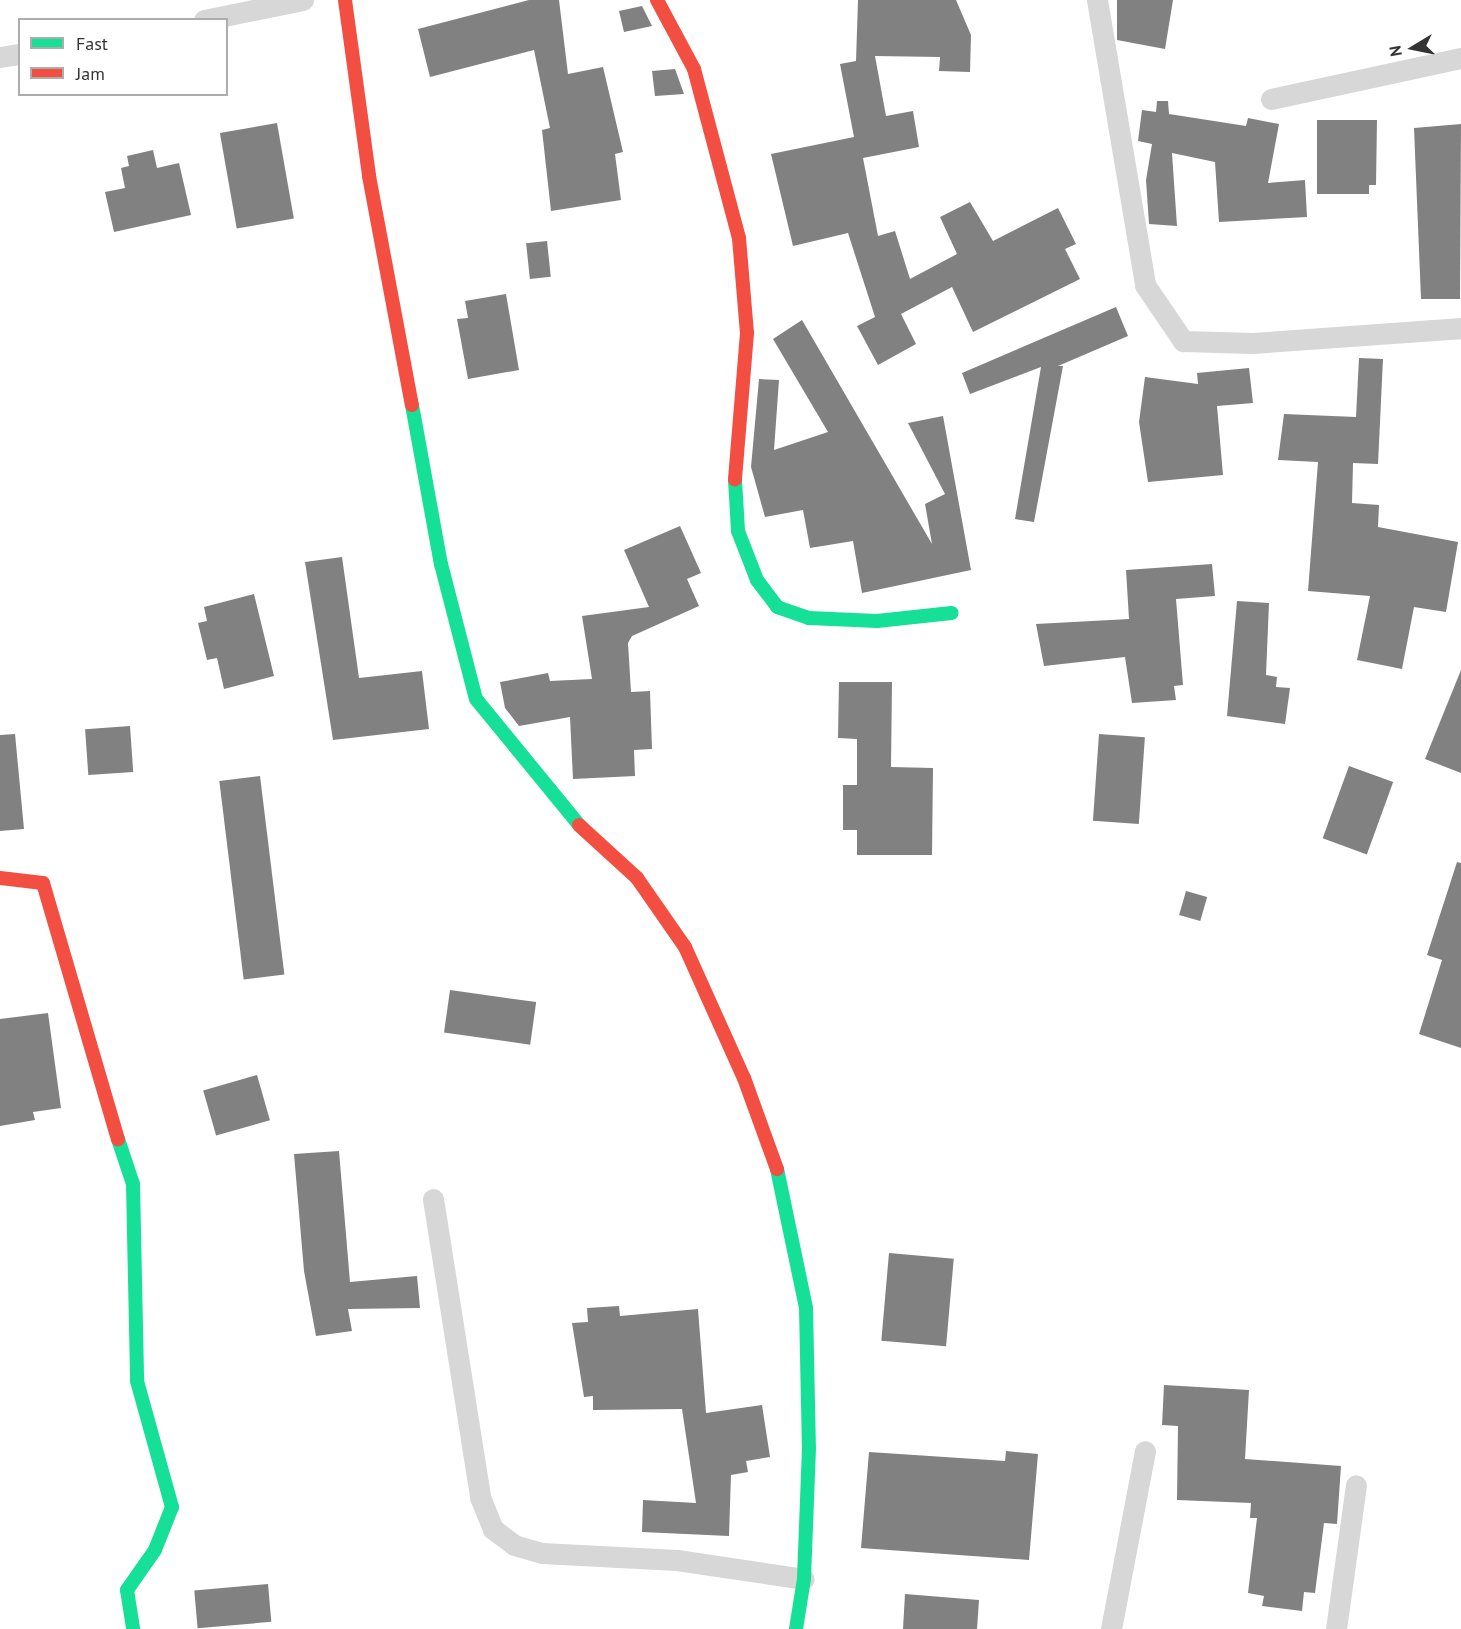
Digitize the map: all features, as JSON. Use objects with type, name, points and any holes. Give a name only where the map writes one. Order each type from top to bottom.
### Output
[{"type":"street","points":[[214,18],[303,0]]},
{"type":"street","points":[[345,0],[369,176],[441,564],[476,699],[575,821],[638,878],[685,946],[744,1078],[786,1194],[806,1308],[804,1579],[796,1629]]},
{"type":"street","points":[[657,0],[694,69],[739,238],[747,333],[734,467],[738,531],[757,580],[777,607],[809,618],[877,621],[952,613]]},
{"type":"street","points":[[1097,0],[1145,285],[1183,341],[1253,343],[1461,328]]},
{"type":"street","points":[[0,57],[18,54]]},
{"type":"street","points":[[1271,99],[1461,57]]},
{"type":"street","points":[[0,878],[43,883],[88,1050],[133,1184],[137,1381],[172,1507],[155,1550],[127,1590],[134,1629]]},
{"type":"street","points":[[433,1199],[480,1497],[494,1530],[514,1545],[542,1553],[676,1560],[804,1579]]},
{"type":"street","points":[[1111,1629],[1145,1451]]},
{"type":"street","points":[[1336,1629],[1356,1485]]},
{"type":"building","points":[[529,0],[559,0],[568,74],[603,67],[623,152],[615,154],[621,200],[551,211],[542,130],[550,128],[534,50],[430,77],[418,29]]},
{"type":"building","points":[[858,0],[956,0],[971,35],[970,72],[939,71],[940,57],[875,56],[886,116],[913,111],[919,147],[863,158],[878,236],[895,231],[910,279],[957,254],[940,217],[970,202],[993,241],[1058,208],[1076,244],[1065,249],[1080,279],[973,332],[952,287],[901,314],[916,344],[878,365],[857,326],[875,317],[848,233],[793,246],[771,154],[854,137],[840,64],[856,61]]},
{"type":"building","points":[[1117,0],[1173,0],[1165,49],[1117,40]]},
{"type":"building","points":[[642,6],[652,26],[624,32],[619,11]]},
{"type":"building","points":[[675,69],[684,94],[655,96],[652,71]]},
{"type":"building","points":[[1157,101],[1168,101],[1169,114],[1246,126],[1248,118],[1279,124],[1268,183],[1305,180],[1307,217],[1219,222],[1215,162],[1172,153],[1177,226],[1149,224],[1146,180],[1152,144],[1138,141],[1142,110],[1156,112]]},
{"type":"building","points":[[1317,120],[1377,120],[1376,185],[1369,185],[1369,194],[1317,194]]},
{"type":"building","points":[[277,123],[294,219],[237,229],[220,133]]},
{"type":"building","points":[[1461,124],[1460,299],[1421,299],[1414,128]]},
{"type":"building","points":[[153,150],[157,168],[179,163],[191,215],[114,232],[105,192],[125,188],[121,168],[129,166],[127,156]]},
{"type":"building","points":[[547,241],[551,277],[530,279],[526,243]]},
{"type":"building","points":[[506,294],[519,370],[468,379],[457,319],[468,318],[465,301]]},
{"type":"building","points":[[1116,307],[1128,336],[1058,366],[1063,366],[1034,522],[1015,519],[1041,367],[970,394],[962,373]]},
{"type":"building","points":[[802,320],[932,544],[925,504],[945,494],[908,423],[943,416],[971,570],[862,593],[853,541],[810,548],[803,510],[765,517],[751,467],[759,379],[779,380],[774,450],[828,432],[773,339]]},
{"type":"building","points":[[1359,358],[1383,359],[1378,464],[1353,463],[1352,503],[1379,505],[1378,527],[1458,542],[1446,612],[1414,607],[1402,669],[1357,660],[1370,596],[1308,591],[1318,462],[1278,460],[1284,414],[1356,417]]},
{"type":"building","points":[[1249,368],[1253,403],[1217,406],[1223,475],[1148,482],[1139,422],[1145,377],[1198,384],[1197,373]]},
{"type":"building","points":[[680,526],[701,573],[687,579],[699,606],[632,636],[628,643],[631,692],[650,691],[652,749],[634,750],[635,776],[573,779],[570,717],[519,726],[505,708],[500,682],[548,673],[550,681],[592,679],[582,616],[649,607],[624,550]]},
{"type":"building","points":[[342,557],[359,678],[422,671],[429,729],[333,740],[305,562]]},
{"type":"building","points":[[1212,564],[1215,596],[1176,599],[1183,685],[1174,686],[1176,700],[1132,703],[1125,657],[1044,666],[1036,624],[1129,619],[1126,570]]},
{"type":"building","points":[[254,594],[274,676],[224,689],[217,658],[207,660],[198,623],[207,621],[204,607]]},
{"type":"building","points":[[1237,601],[1269,603],[1266,675],[1277,677],[1276,687],[1290,688],[1285,724],[1227,716]]},
{"type":"building","points":[[1461,670],[1461,773],[1425,759]]},
{"type":"building","points":[[839,682],[892,682],[891,767],[933,768],[932,855],[857,855],[857,830],[843,830],[843,785],[857,785],[857,739],[838,738]]},
{"type":"building","points":[[130,726],[133,772],[88,775],[85,729]]},
{"type":"building","points":[[15,734],[24,829],[0,831],[0,735]]},
{"type":"building","points":[[1099,734],[1145,737],[1139,824],[1093,821]]},
{"type":"building","points":[[1349,766],[1393,782],[1367,854],[1323,838]]},
{"type":"building","points":[[260,776],[284,975],[244,980],[219,781]]},
{"type":"building","points":[[1457,862],[1461,863],[1461,1048],[1419,1034],[1442,960],[1427,955]]},
{"type":"building","points":[[1186,891],[1207,897],[1200,921],[1179,915]]},
{"type":"building","points":[[450,990],[536,1002],[530,1045],[444,1033]]},
{"type":"building","points":[[48,1013],[61,1108],[33,1112],[35,1120],[0,1126],[0,1019]]},
{"type":"building","points":[[257,1075],[270,1120],[216,1136],[203,1090]]},
{"type":"building","points":[[339,1151],[350,1282],[417,1276],[420,1308],[348,1309],[352,1331],[316,1336],[304,1271],[294,1154]]},
{"type":"building","points":[[889,1253],[954,1259],[946,1346],[881,1341]]},
{"type":"building","points":[[619,1306],[620,1316],[698,1309],[706,1413],[762,1405],[770,1457],[746,1461],[748,1472],[731,1475],[729,1536],[642,1532],[643,1500],[696,1503],[682,1409],[593,1410],[593,1396],[584,1397],[572,1323],[588,1322],[587,1308]]},
{"type":"building","points":[[1164,1385],[1249,1390],[1245,1459],[1341,1466],[1337,1524],[1324,1523],[1315,1593],[1304,1592],[1302,1611],[1262,1606],[1264,1596],[1248,1593],[1257,1518],[1250,1518],[1251,1503],[1177,1500],[1178,1426],[1162,1425]]},
{"type":"building","points":[[1006,1451],[1038,1454],[1029,1560],[861,1548],[869,1452],[1005,1461]]},
{"type":"building","points":[[268,1584],[271,1622],[198,1628],[194,1590]]},
{"type":"building","points":[[905,1594],[979,1600],[977,1629],[903,1629]]},
{"type":"traffic: fast","points":[[412,405],[441,564],[476,699],[579,825]]},
{"type":"traffic: fast","points":[[735,480],[738,531],[757,580],[777,607],[809,618],[877,621],[952,613]]},
{"type":"traffic: fast","points":[[118,1139],[133,1184],[137,1381],[172,1507],[155,1550],[127,1590],[133,1629]]},
{"type":"traffic: fast","points":[[777,1169],[806,1308],[809,1448],[804,1579],[796,1629]]},
{"type":"traffic: jam","points":[[345,0],[369,176],[412,405]]},
{"type":"traffic: jam","points":[[657,0],[694,69],[739,238],[747,333],[735,480]]},
{"type":"traffic: jam","points":[[579,825],[637,878],[685,947],[744,1078],[777,1169]]},
{"type":"traffic: jam","points":[[0,878],[43,883],[118,1139]]}]
